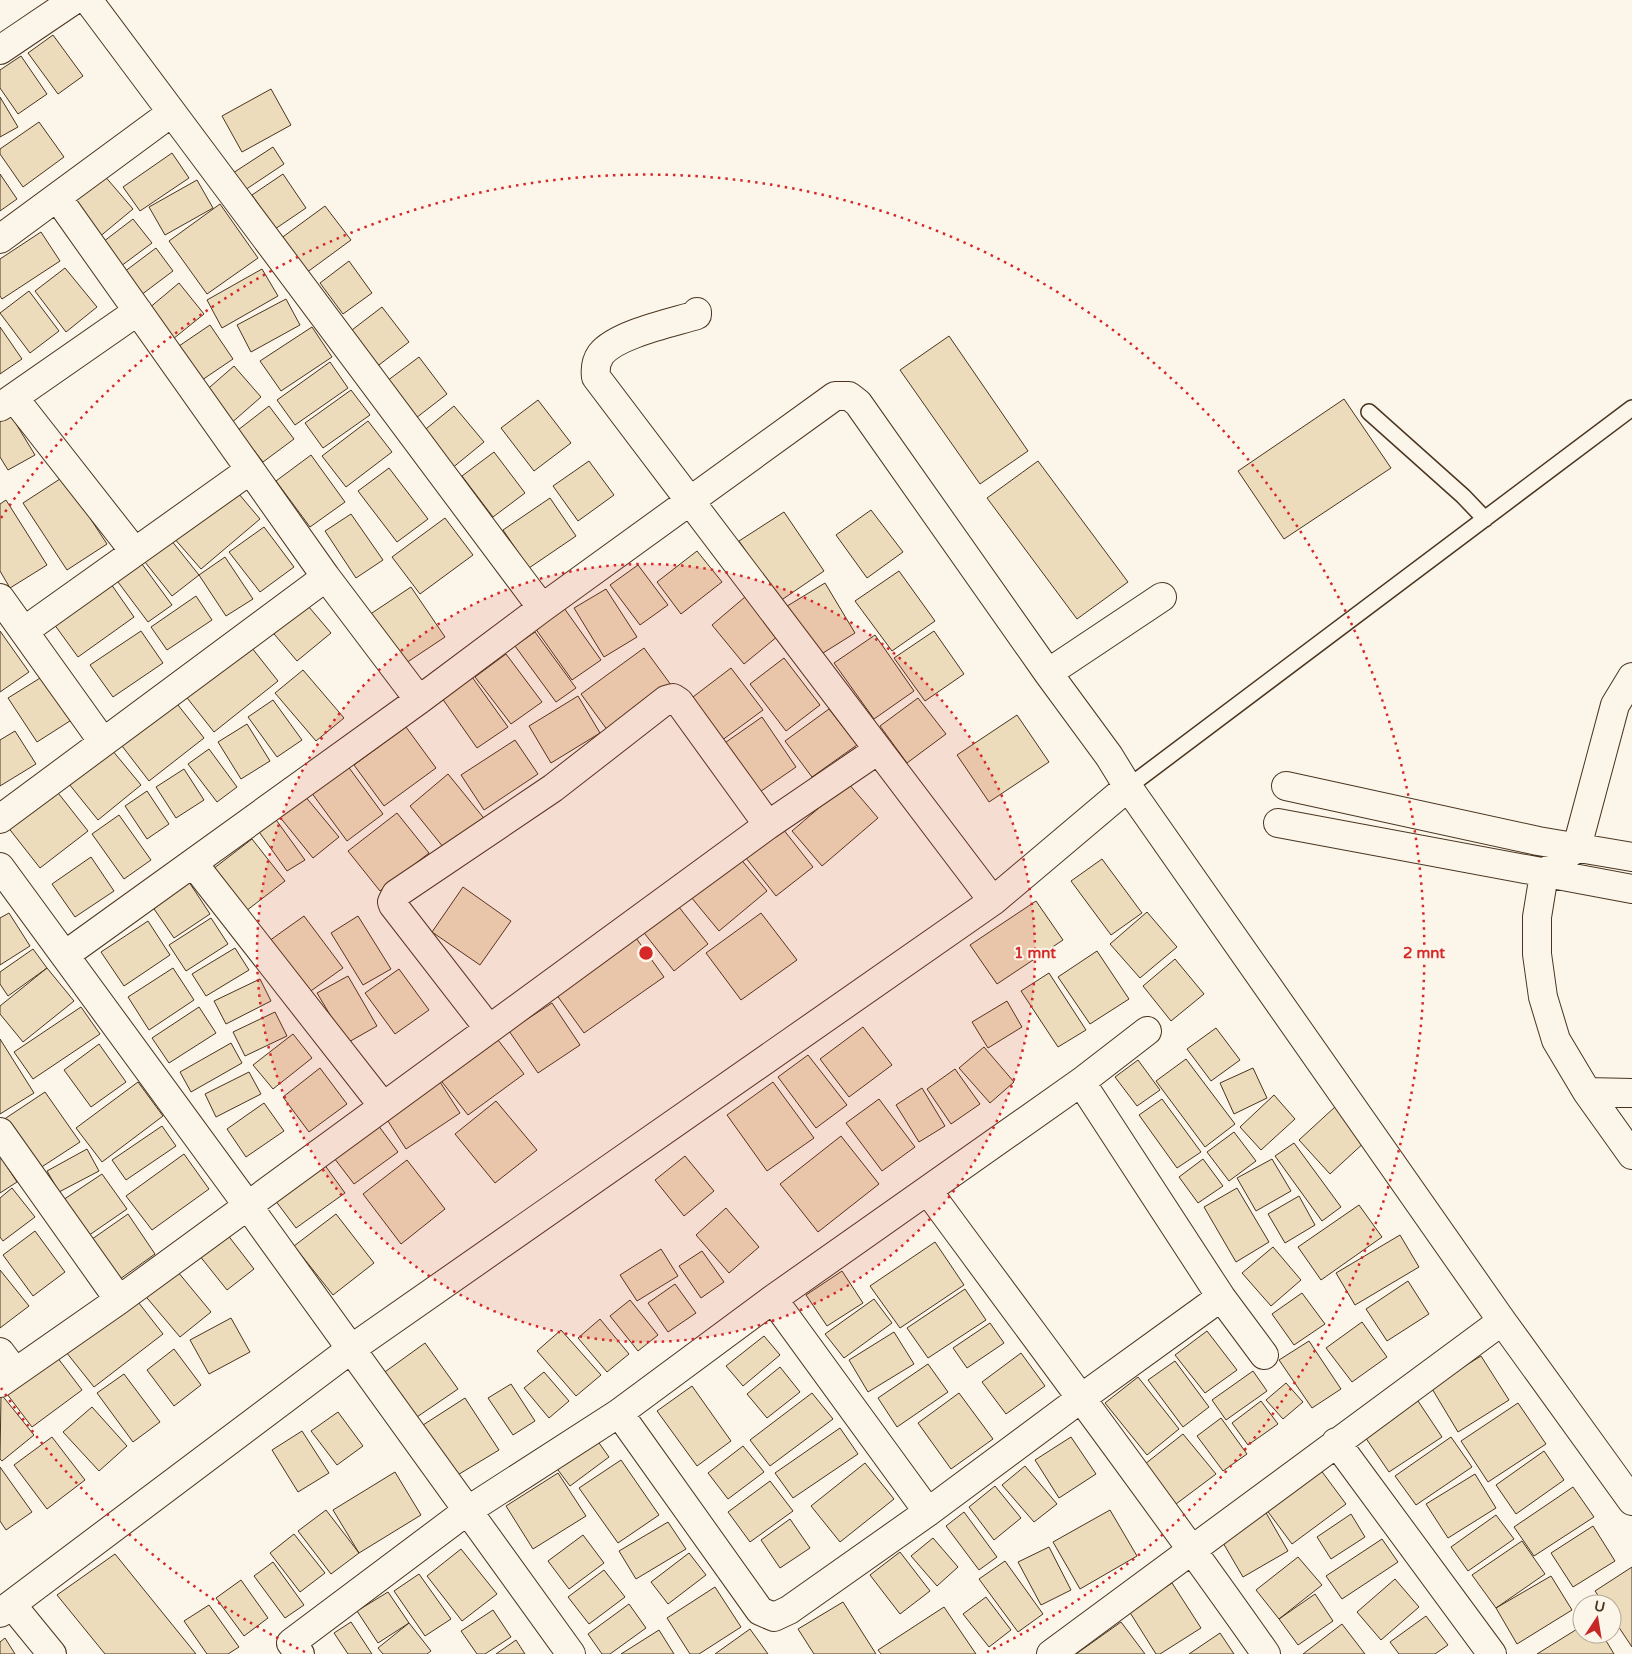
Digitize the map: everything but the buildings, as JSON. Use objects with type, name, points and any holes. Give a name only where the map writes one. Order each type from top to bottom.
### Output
[{"type":"street","points":[[0,50],[74,0]]},
{"type":"street","points":[[88,0],[542,608]]},
{"type":"street","points":[[0,239],[171,113]]},
{"type":"street","points":[[57,197],[326,578],[419,700]]},
{"type":"street","points":[[134,552],[7,402],[138,311]]},
{"type":"street","points":[[697,312],[697,314],[620,339],[601,354],[595,371],[596,377],[993,901]]},
{"type":"street","points":[[65,955],[419,700],[542,608],[835,396],[849,396],[858,402],[1048,673],[1109,756],[1128,787],[1502,1321],[1632,1501]]},
{"type":"street","points":[[24,631],[250,470]]},
{"type":"street","points":[[0,819],[326,578]]},
{"type":"street","points":[[0,598],[103,742]]},
{"type":"street","points":[[1048,673],[1162,598]]},
{"type":"street","points":[[1632,677],[1615,705],[1577,847],[1544,874],[1537,917],[1537,954],[1543,997],[1556,1040],[1587,1092],[1632,1155]]},
{"type":"street","points":[[489,1029],[393,905],[392,902],[396,894],[553,788],[666,700],[673,698],[679,702],[768,825]]},
{"type":"street","points":[[5,1369],[119,1300],[768,825],[878,750]]},
{"type":"street","points":[[1286,786],[1528,838],[1632,857]]},
{"type":"street","points":[[52,1654],[6,1609],[350,1349],[993,901],[1128,787]]},
{"type":"street","points":[[1278,823],[1632,889]]},
{"type":"street","points":[[193,863],[383,1106]]},
{"type":"street","points":[[0,867],[248,1206],[571,1654]]},
{"type":"street","points":[[289,1650],[467,1511],[619,1413],[773,1299],[1081,1082],[1147,1031]]},
{"type":"street","points":[[1081,1082],[1221,1297],[1264,1355]]},
{"type":"street","points":[[1587,1092],[1632,1093]]},
{"type":"street","points":[[0,1132],[119,1300]]},
{"type":"street","points":[[928,1191],[1192,1548],[1266,1654]]},
{"type":"street","points":[[619,1413],[760,1611],[774,1617],[790,1610],[928,1512],[1080,1398],[1221,1297]]},
{"type":"street","points":[[773,1299],[928,1512]]},
{"type":"street","points":[[1051,1654],[1192,1548],[1502,1321]]},
{"type":"street","points":[[1336,1442],[1492,1654]]},
{"type":"lane","points":[[1128,787],[1632,408]]},
{"type":"lane","points":[[1369,412],[1463,496],[1485,519]]}]
